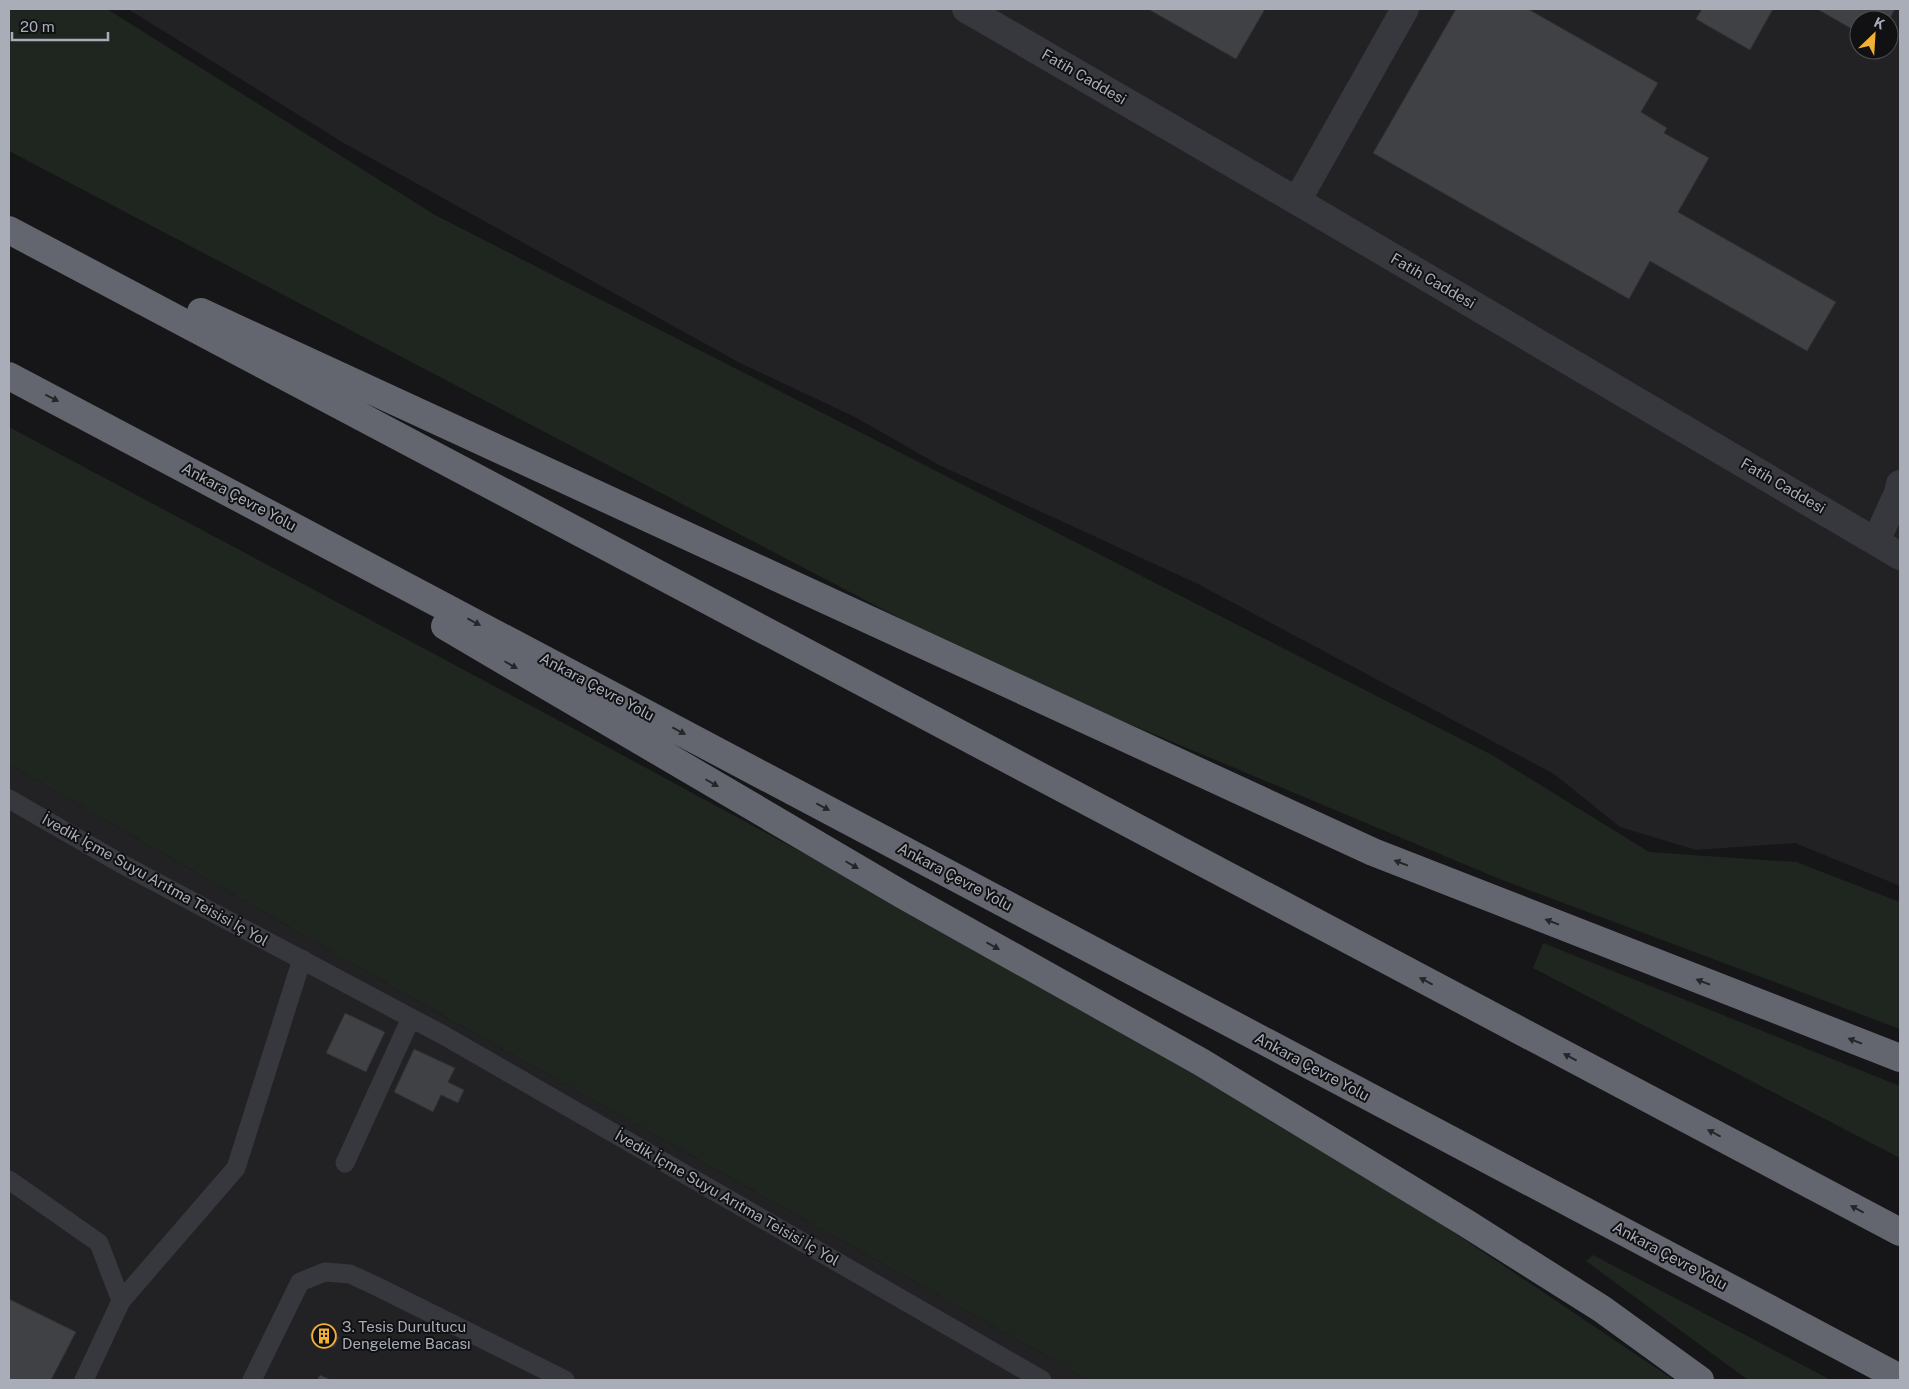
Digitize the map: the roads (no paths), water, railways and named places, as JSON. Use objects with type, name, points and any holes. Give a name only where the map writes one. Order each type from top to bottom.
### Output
[{"type":"highway","points":[[9,224],[1373,852],[1900,1058]]},
{"type":"highway","points":[[9,230],[1900,1232]]},
{"type":"highway","name":"Ankara Çevre Yolu","points":[[9,376],[1900,1378]]},
{"type":"highway","points":[[92,419],[903,895],[1209,1067],[1466,1223],[1594,1304],[1700,1380]]},
{"type":"street","name":"Fatih Caddesi","points":[[966,9],[1297,201],[1900,556]]},
{"type":"street","points":[[1297,201],[1405,9]]},
{"type":"street","points":[[1876,541],[1898,493],[1900,484]]},
{"type":"lane","name":"İvedik İçme Suyu Arıtma Teisisi İç Yol","points":[[9,799],[120,863],[412,1018],[1042,1380]]},
{"type":"lane","points":[[84,1380],[121,1301],[236,1168],[302,959]]},
{"type":"lane","points":[[345,1163],[412,1018]]},
{"type":"lane","points":[[9,1180],[98,1243],[121,1301]]},
{"type":"lane","points":[[252,1380],[300,1282],[324,1272],[350,1274],[378,1286],[565,1380]]},
{"type":"place","name":"3. Tesis Durultucu Dengeleme Bacası","points":[[324,1336]]}]
